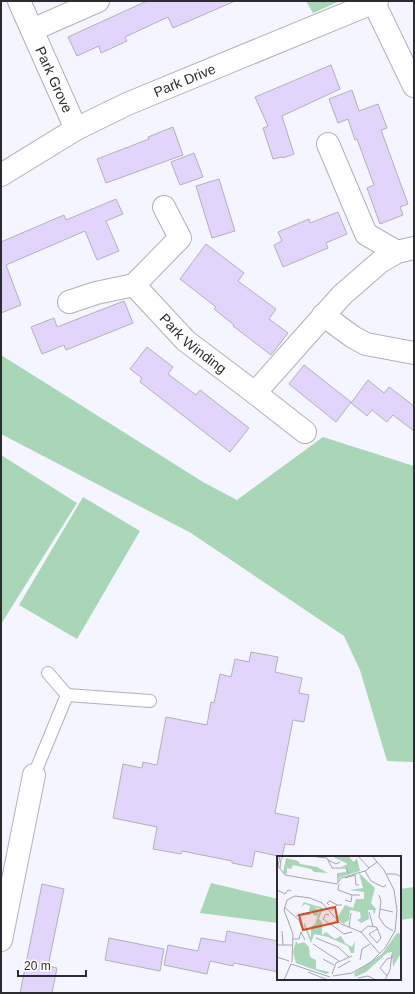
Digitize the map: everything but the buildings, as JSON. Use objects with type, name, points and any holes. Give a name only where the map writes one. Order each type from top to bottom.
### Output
[{"type":"street","name":"Park Grove","points":[[19,1],[76,129]]},
{"type":"street","name":"Park Grove","points":[[32,30],[98,1]]},
{"type":"street","points":[[375,2],[414,86]]},
{"type":"street","name":"Park Drive","points":[[1,175],[76,129],[126,104],[375,2]]},
{"type":"street","points":[[328,144],[366,234],[405,250]]},
{"type":"street","points":[[69,302],[96,293],[134,285],[180,238],[164,207]]},
{"type":"street","points":[[255,393],[342,295],[374,266],[405,250]]},
{"type":"street","name":"Park Winding","points":[[134,285],[186,341],[305,432]]},
{"type":"street","points":[[323,315],[353,337],[366,344],[414,353]]},
{"type":"street","points":[[1,940],[34,775]]},
{"type":"lane","points":[[48,673],[67,695],[150,701]]},
{"type":"lane","points":[[34,775],[67,695]]},
{"type":"green space","points":[[306,1],[340,1],[313,13]]},
{"type":"green space","points":[[1,355],[203,482],[237,500],[323,437],[414,466],[414,762],[387,761],[360,670],[344,636],[191,533],[1,434]]},
{"type":"green space","points":[[1,455],[77,503],[1,624]]},
{"type":"green space","points":[[83,497],[140,531],[77,639],[19,605]]},
{"type":"green space","points":[[211,883],[277,899],[277,923],[200,913]]},
{"type":"green space","points":[[414,887],[414,918],[401,920],[401,889]]}]
